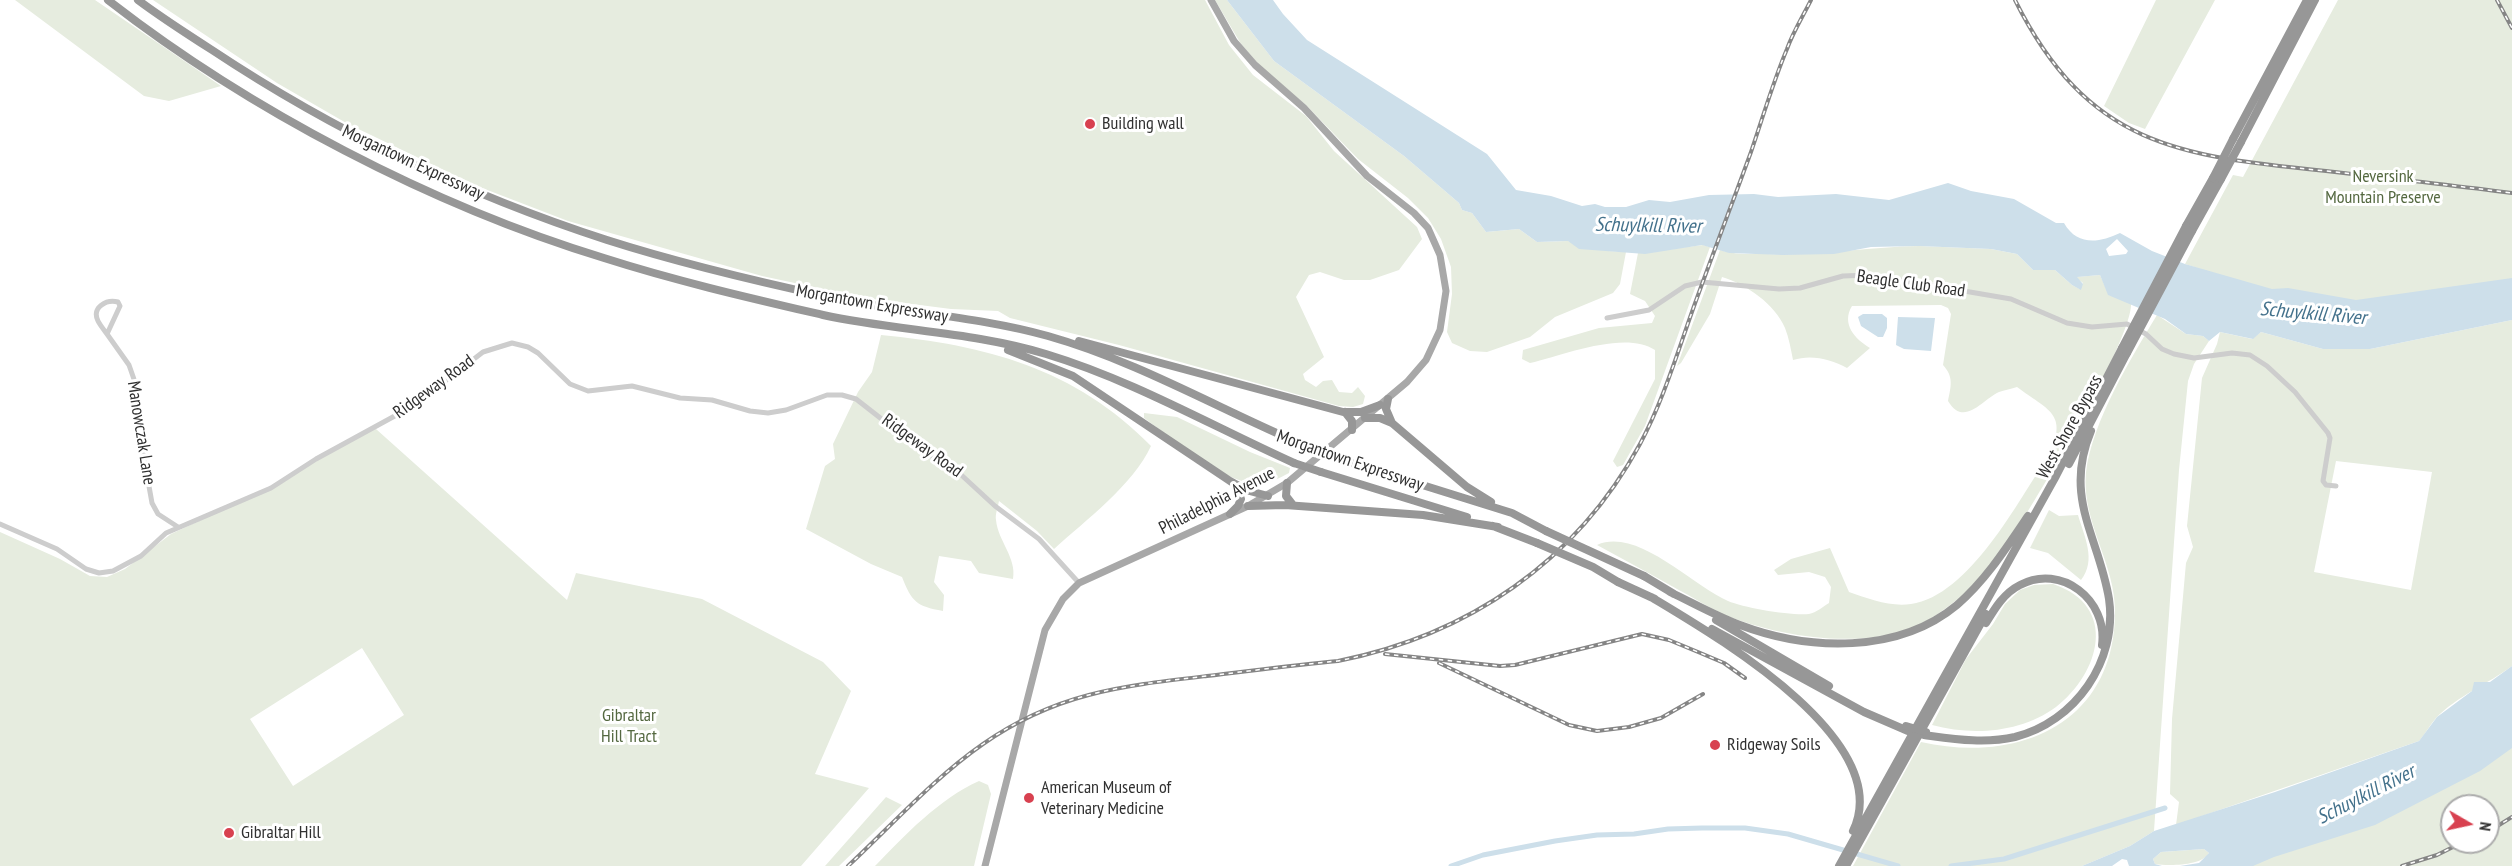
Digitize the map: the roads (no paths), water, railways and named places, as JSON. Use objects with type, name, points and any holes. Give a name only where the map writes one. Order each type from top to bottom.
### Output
[{"type":"highway","name":"Morgantown Expressway","points":[[108,0],[137,23],[286,118],[342,149],[470,209],[601,258],[664,276],[824,315],[997,341],[1046,354],[1091,370],[1294,463],[1498,528],[1593,567],[1618,582],[1651,597]]},
{"type":"highway","name":"Morgantown Expressway","points":[[138,0],[234,65],[295,102],[341,128],[477,192],[607,240],[668,258],[828,297],[949,315],[1049,337],[1098,352],[1250,423],[1339,459],[1512,513],[1644,576],[1670,592]]},
{"type":"highway","name":"West Shore Bypass","points":[[2237,141],[2307,0]]},
{"type":"highway","name":"West Shore Bypass","points":[[1846,866],[1851,846],[2125,351],[2189,228],[2315,0]]},
{"type":"highway","points":[[949,315],[1035,329],[1345,412],[1361,412],[1384,402],[1392,423]]},
{"type":"highway","points":[[946,334],[1016,352],[1073,376],[1234,484],[1251,492],[1268,496]]},
{"type":"highway","name":"West Shore Bypass","points":[[1837,866],[1958,665],[2113,382],[2125,351]]},
{"type":"highway","points":[[1651,597],[1864,712],[1907,729],[1972,741],[1995,740],[2024,734],[2051,721],[2073,704],[2097,671],[2108,636],[2109,607],[2084,511],[2081,476],[2088,440],[2113,382]]},
{"type":"highway","points":[[1345,412],[1352,418],[1352,430]]},
{"type":"highway","points":[[1365,418],[1380,418],[1392,423],[1473,492],[1512,513]]},
{"type":"highway","points":[[1670,592],[1720,617],[1779,637],[1833,643],[1881,641],[1906,635],[1923,628],[1943,615],[1973,591],[2056,476]]},
{"type":"highway","points":[[1287,483],[1286,496],[1293,505]]},
{"type":"highway","points":[[1230,514],[1241,499],[1234,484]]},
{"type":"highway","points":[[1248,506],[1293,505],[1434,516],[1498,528]]},
{"type":"highway","points":[[1925,733],[1994,736],[2023,730],[2049,718],[2078,693],[2093,670],[2102,641],[2100,618],[2090,601],[2072,585],[2049,579],[2025,583],[2000,602],[1958,665]]},
{"type":"highway","points":[[1670,592],[1858,704],[1907,729]]},
{"type":"highway","points":[[1651,597],[1701,627],[1757,666],[1799,701],[1836,740],[1853,769],[1860,793],[1851,846]]},
{"type":"main road","name":"Philadelphia Avenue","points":[[985,866],[1045,630],[1063,599],[1080,583],[1248,506],[1287,483],[1407,382],[1426,360],[1440,330],[1446,291],[1437,246],[1421,220],[1367,176],[1295,99],[1255,65],[1234,41],[1211,0]]},
{"type":"street","name":"Beagle Club Road","points":[[1607,318],[1649,310],[1686,286],[1702,282],[1748,288],[1783,289],[1800,288],[1856,274],[2011,299],[2067,323],[2092,327],[2127,324],[2146,334],[2162,349],[2174,354],[2193,358],[2232,353],[2250,355],[2258,360],[2295,392],[2328,433],[2330,438],[2323,481],[2326,485],[2336,486]]},
{"type":"street","name":"Manowczak Lane","points":[[107,333],[118,315],[120,306],[118,302],[103,303],[97,310],[97,321],[129,365],[136,385],[138,425],[152,503],[158,514],[178,527]]},
{"type":"street","name":"Ridgeway Road","points":[[0,524],[51,546],[81,567],[99,573],[113,571],[132,561],[166,533],[271,488],[316,459],[412,406],[474,357],[489,349],[512,343],[528,347],[538,353],[570,384],[588,390],[628,385],[680,399],[712,400],[750,411],[768,413],[786,410],[827,395],[842,395],[856,399],[920,449],[957,471],[995,506],[1039,540],[1080,583]]},
{"type":"water","name":"Schuylkill River","points":[[1227,0],[1273,0],[1307,40],[1487,154],[1516,190],[1551,196],[1582,206],[1595,204],[1605,207],[1626,207],[1649,200],[1670,202],[1709,195],[1754,194],[1778,197],[1836,194],[1889,200],[1948,183],[1971,191],[2014,199],[2056,223],[2064,223],[2075,236],[2082,239],[2104,239],[2120,233],[2152,251],[2185,264],[2272,289],[2288,288],[2356,300],[2512,278],[2512,320],[2370,349],[2323,349],[2261,332],[2253,339],[2220,332],[2209,341],[2203,336],[2186,334],[2165,319],[2108,295],[2100,275],[2077,277],[2083,284],[2081,290],[2055,270],[2033,270],[2017,254],[1991,249],[1871,247],[1834,254],[1783,255],[1729,253],[1702,245],[1645,254],[1579,249],[1568,241],[1537,242],[1519,229],[1486,232],[1472,213],[1462,210],[1459,203],[1404,156],[1274,61]],"holes":[[[2117,239],[2128,251],[2126,254],[2109,256],[2106,249]]]},
{"type":"water","points":[[1863,314],[1882,314],[1887,318],[1887,328],[1883,337],[1878,337],[1861,326],[1858,317]]},
{"type":"water","points":[[1898,317],[1935,318],[1931,351],[1904,349],[1896,345]]},
{"type":"water","name":"Schuylkill River","points":[[2512,666],[2512,748],[2480,771],[2375,825],[2274,857],[2253,866],[2180,866],[2199,863],[2209,853],[2204,849],[2161,852],[2153,859],[2155,864],[2162,866],[2129,866],[2127,860],[2122,859],[2112,866],[2082,866],[2130,846],[2154,831],[2275,792],[2419,741],[2437,717],[2472,691],[2474,682],[2490,682]]},
{"type":"waterway","points":[[1951,866],[2004,859],[2165,808]]},
{"type":"waterway","points":[[1451,866],[1483,855],[1555,841],[1597,835],[1702,828],[1745,828],[1788,834],[1898,866]]},
{"type":"railway","points":[[848,866],[930,787],[965,757],[1010,727],[1037,713],[1063,703],[1118,688],[1338,661],[1386,649],[1431,633],[1474,612],[1514,587],[1551,558],[1584,524],[1614,486],[1640,444],[1656,411],[1782,61],[1811,0]]},
{"type":"railway","points":[[2015,0],[2043,49],[2074,86],[2106,114],[2142,135],[2182,149],[2225,158],[2512,193]]},
{"type":"railway","points":[[2497,0],[2512,28]]},
{"type":"railway","points":[[1385,654],[1500,666],[1515,665],[1642,634],[1669,640],[1724,663],[1745,678]]},
{"type":"railway","points":[[1439,663],[1569,725],[1597,731],[1629,727],[1661,718],[1703,694]]},
{"type":"railway","points":[[2500,824],[2512,817]]},
{"type":"railway","points":[[2402,866],[2440,854]]},
{"type":"place","name":"Building wall","points":[[1090,124]]},
{"type":"place","name":"Ridgeway Soils","points":[[1715,745]]},
{"type":"place","name":"American Museum of Veterinary Medicine","points":[[1029,798]]},
{"type":"place","name":"Gibraltar Hill","points":[[229,833]]},
{"type":"park label","name":"Neversink Mountain Preserve","points":[[2383,187]]},
{"type":"park label","name":"Gibraltar Hill Tract","points":[[629,726]]}]
